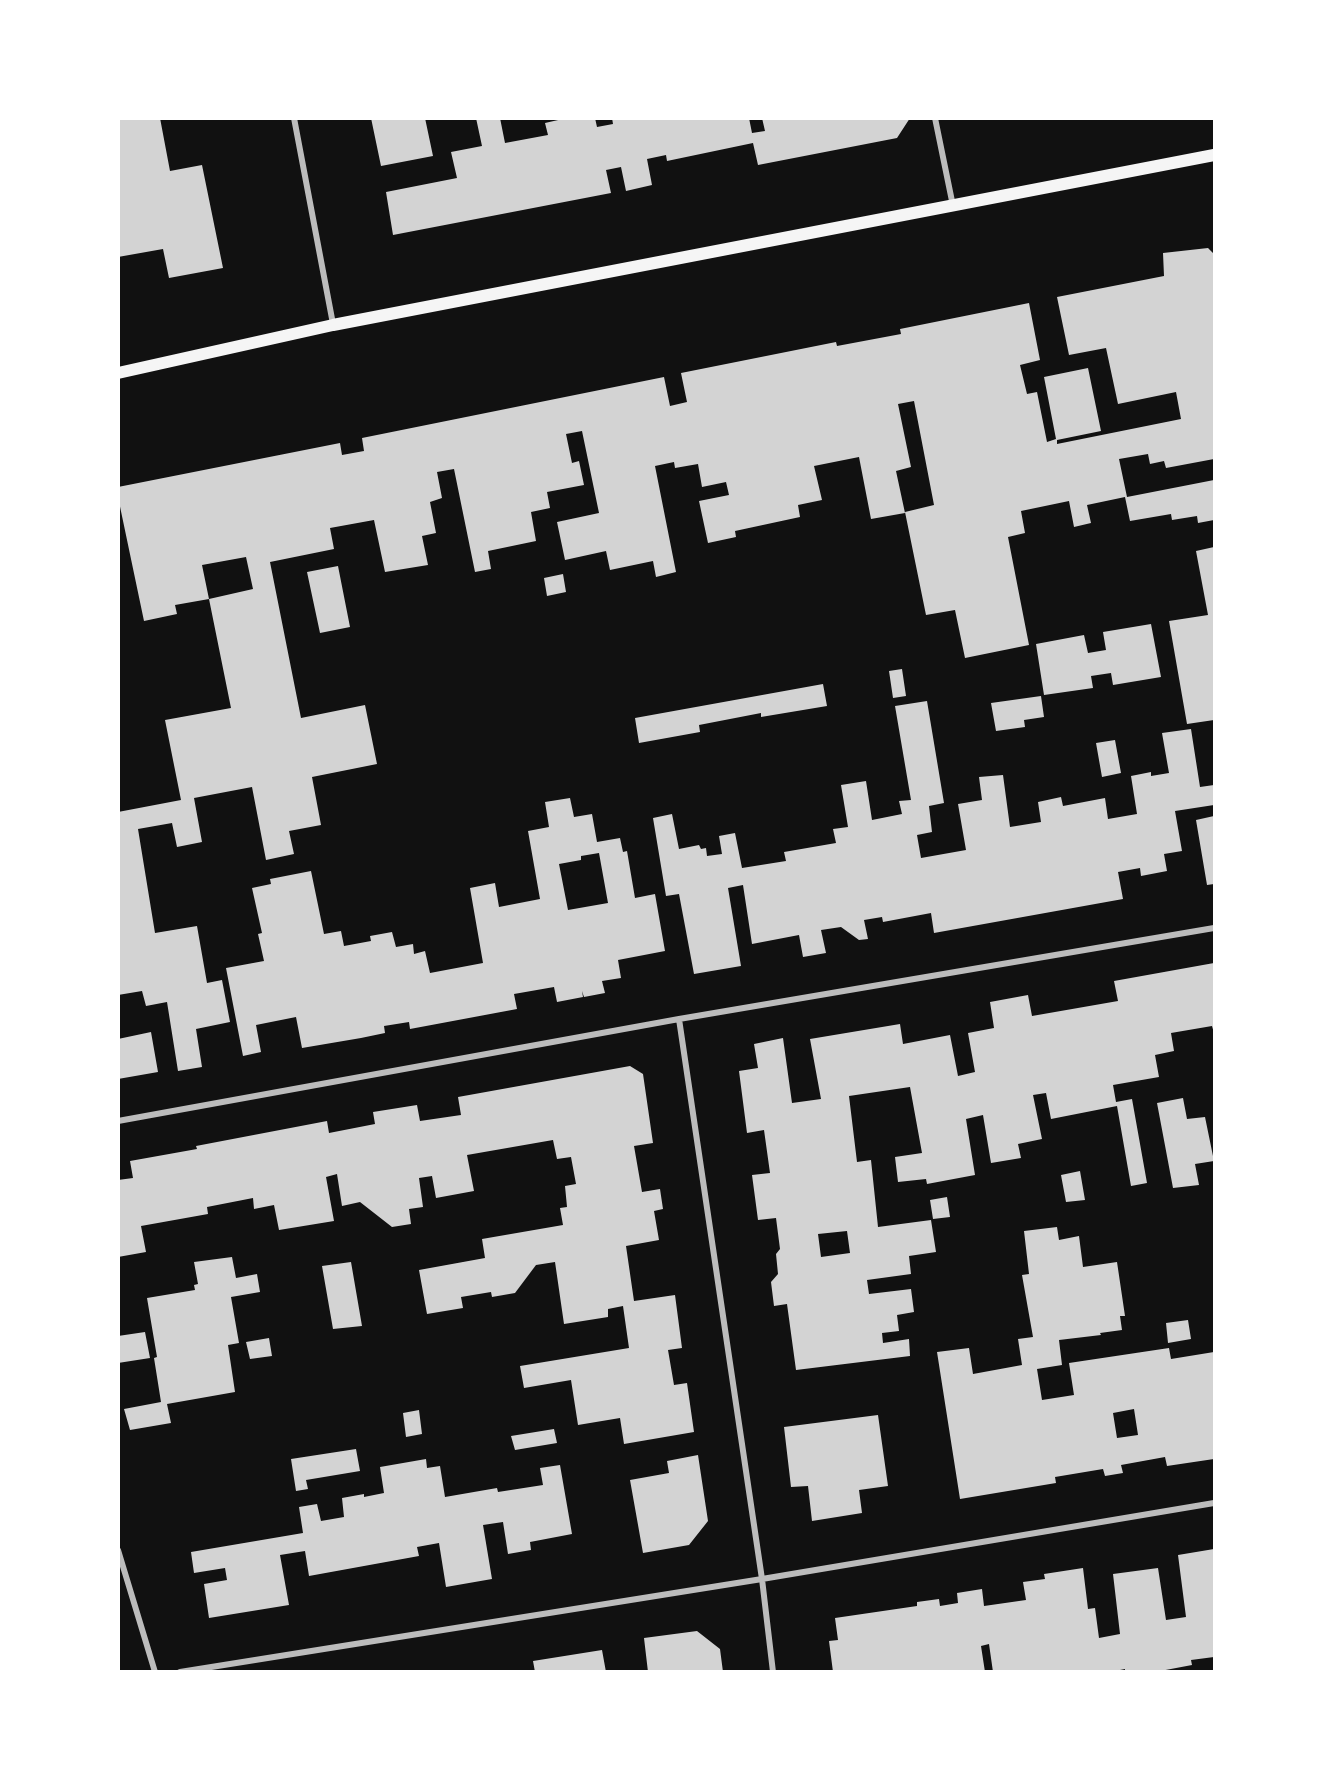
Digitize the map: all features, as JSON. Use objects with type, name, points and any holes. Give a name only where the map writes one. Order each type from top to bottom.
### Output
[{"type":"main road","points":[[118,373],[333,325],[1215,155]]},
{"type":"street","points":[[294,118],[333,325]]},
{"type":"street","points":[[935,118],[953,206]]},
{"type":"street","points":[[118,1121],[679,1019],[1215,928]]},
{"type":"street","points":[[679,1019],[762,1579],[773,1671]]},
{"type":"street","points":[[180,1671],[762,1579],[1215,1503]]},
{"type":"street","points":[[118,1550],[155,1671]]},
{"type":"building","points":[[118,118],[160,118],[170,171],[202,165],[223,268],[169,278],[163,249],[118,257]]},
{"type":"building","points":[[371,118],[425,118],[433,156],[381,166]]},
{"type":"building","points":[[476,118],[500,118],[505,143],[548,135],[545,123],[567,118],[595,118],[597,127],[613,124],[612,118],[749,118],[752,133],[765,131],[762,118],[910,118],[897,138],[758,165],[753,143],[667,161],[666,155],[647,159],[652,185],[626,191],[621,167],[606,170],[611,193],[393,235],[386,192],[457,178],[451,152],[482,146]]},
{"type":"building","points":[[1208,248],[1214,254],[1214,459],[1166,468],[1164,461],[1150,464],[1148,454],[1119,459],[1127,497],[1214,480],[1214,520],[1198,523],[1197,516],[1172,520],[1171,514],[1130,521],[1125,497],[1087,505],[1091,523],[1074,527],[1069,501],[1021,511],[1025,533],[1008,537],[1029,645],[965,658],[955,610],[926,615],[905,512],[934,505],[914,401],[898,404],[911,467],[896,471],[905,513],[871,519],[859,457],[814,466],[822,500],[798,505],[800,517],[735,531],[736,537],[708,543],[699,501],[729,495],[726,482],[702,487],[698,464],[675,468],[674,462],[655,466],[676,572],[656,577],[653,561],[610,570],[606,551],[565,560],[557,522],[599,513],[582,431],[566,434],[572,463],[579,461],[584,485],[547,492],[550,508],[531,512],[536,541],[488,551],[491,569],[475,572],[454,469],[437,472],[442,498],[430,502],[436,533],[422,536],[428,565],[385,572],[374,520],[330,528],[334,549],[270,562],[301,718],[365,705],[377,764],[312,777],[321,825],[289,831],[294,854],[266,860],[252,787],[194,798],[202,842],[177,847],[172,823],[138,829],[155,933],[197,926],[207,983],[222,980],[230,1022],[196,1029],[202,1067],[178,1071],[167,1002],[146,1006],[142,991],[118,995],[118,812],[181,800],[165,720],[231,708],[209,599],[175,605],[177,614],[144,621],[118,497],[118,487],[340,443],[342,455],[364,451],[362,438],[664,377],[670,406],[687,402],[681,373],[836,342],[837,346],[901,334],[900,329],[1029,303],[1040,360],[1020,365],[1027,394],[1037,392],[1047,442],[1056,439],[1044,377],[1088,368],[1101,431],[1057,440],[1057,444],[1181,419],[1176,392],[1118,404],[1106,348],[1069,355],[1057,297],[1164,276],[1163,253]],"holes":[[[246,557],[253,589],[209,599],[202,565]]]},
{"type":"building","points":[[1214,547],[1214,720],[1187,724],[1169,621],[1208,615],[1196,551]]},
{"type":"building","points":[[338,566],[350,627],[320,633],[307,572]]},
{"type":"building","points":[[563,574],[566,592],[547,596],[544,578]]},
{"type":"building","points":[[1151,624],[1161,677],[1113,685],[1111,673],[1091,676],[1093,688],[1044,695],[1036,644],[1084,635],[1088,653],[1106,650],[1103,632]]},
{"type":"building","points":[[902,669],[906,696],[893,698],[889,671]]},
{"type":"building","points":[[823,684],[827,706],[761,717],[761,713],[699,725],[700,732],[639,743],[635,718]]},
{"type":"building","points":[[1041,696],[1044,717],[1024,720],[1025,727],[996,731],[991,703]]},
{"type":"building","points":[[927,701],[944,803],[929,806],[932,832],[917,835],[921,858],[966,850],[958,804],[982,800],[979,777],[1003,775],[1010,827],[1041,822],[1038,802],[1061,797],[1063,806],[1105,798],[1108,819],[1137,814],[1131,776],[1151,772],[1151,776],[1169,773],[1162,733],[1191,729],[1200,787],[1214,785],[1214,805],[1175,811],[1182,851],[1164,854],[1167,871],[1141,876],[1140,868],[1118,872],[1123,899],[934,933],[931,913],[883,922],[882,917],[864,920],[868,939],[859,940],[841,927],[821,930],[826,953],[803,957],[799,935],[752,944],[743,885],[728,888],[741,966],[694,974],[679,894],[666,896],[653,818],[672,814],[679,849],[699,845],[701,849],[706,848],[707,856],[722,854],[719,836],[735,833],[742,868],[786,861],[784,852],[836,843],[833,829],[848,827],[841,785],[866,781],[872,820],[902,814],[899,801],[911,800],[895,706]]},
{"type":"building","points":[[1115,740],[1121,773],[1102,777],[1096,743]]},
{"type":"building","points":[[570,798],[574,817],[592,814],[597,842],[620,838],[623,852],[627,851],[635,898],[655,894],[665,951],[618,960],[621,978],[602,981],[605,993],[584,997],[582,991],[583,997],[557,1002],[554,987],[514,994],[517,1009],[410,1029],[409,1022],[384,1026],[385,1033],[361,1038],[302,1048],[296,1017],[256,1025],[261,1052],[243,1056],[226,968],[264,961],[258,934],[262,933],[252,888],[271,884],[270,879],[311,871],[324,934],[341,931],[344,946],[371,941],[370,936],[392,932],[396,947],[413,944],[414,954],[425,951],[430,973],[483,963],[470,888],[495,883],[499,907],[540,899],[528,831],[549,827],[545,802]],"holes":[[[599,853],[608,903],[568,910],[559,864],[581,860],[581,856]]]},
{"type":"building","points":[[1214,816],[1214,884],[1207,885],[1196,820]]},
{"type":"building","points":[[1214,963],[1214,1033],[1212,1026],[1171,1033],[1174,1051],[1155,1055],[1159,1077],[1113,1085],[1116,1102],[1132,1099],[1147,1183],[1131,1186],[1117,1106],[1051,1119],[1046,1093],[1033,1095],[1042,1139],[1018,1144],[1021,1158],[991,1163],[983,1115],[966,1119],[975,1175],[927,1184],[926,1179],[898,1182],[895,1157],[922,1153],[910,1087],[849,1096],[857,1162],[871,1160],[878,1227],[931,1220],[936,1252],[909,1256],[911,1274],[867,1280],[869,1294],[911,1289],[914,1312],[897,1315],[899,1331],[882,1333],[883,1343],[909,1339],[910,1356],[796,1370],[787,1304],[774,1306],[771,1282],[778,1274],[776,1254],[780,1249],[776,1218],[758,1220],[752,1175],[770,1173],[764,1130],[747,1133],[739,1071],[758,1068],[754,1044],[783,1038],[792,1103],[821,1099],[810,1039],[900,1024],[903,1044],[950,1035],[958,1076],[975,1072],[968,1033],[994,1028],[990,1002],[1028,995],[1032,1016],[1118,1001],[1114,981]],"holes":[[[847,1231],[850,1253],[821,1257],[818,1234]]]},
{"type":"building","points":[[151,1032],[158,1072],[118,1079],[118,1039]]},
{"type":"building","points":[[630,1066],[643,1074],[653,1143],[634,1146],[642,1192],[660,1189],[663,1209],[654,1211],[659,1240],[626,1246],[634,1301],[675,1295],[682,1348],[668,1350],[674,1385],[687,1383],[694,1432],[624,1444],[620,1418],[578,1425],[571,1380],[524,1388],[520,1366],[629,1348],[623,1306],[608,1309],[608,1317],[564,1324],[555,1262],[536,1265],[515,1293],[492,1297],[491,1292],[461,1297],[463,1308],[427,1314],[419,1270],[485,1258],[482,1239],[563,1225],[560,1208],[567,1207],[565,1186],[576,1184],[571,1157],[557,1159],[553,1140],[467,1155],[474,1191],[436,1198],[432,1176],[419,1178],[423,1207],[409,1209],[411,1224],[392,1227],[360,1202],[342,1206],[337,1174],[326,1177],[334,1221],[279,1230],[274,1205],[254,1209],[253,1198],[207,1207],[208,1214],[141,1226],[146,1252],[118,1257],[118,1180],[133,1178],[130,1161],[327,1121],[329,1133],[375,1124],[373,1112],[417,1105],[420,1121],[461,1115],[458,1097]]},
{"type":"building","points":[[1183,1098],[1187,1119],[1205,1117],[1214,1161],[1195,1164],[1199,1185],[1173,1188],[1157,1103]]},
{"type":"building","points":[[1080,1171],[1085,1200],[1066,1202],[1061,1175]]},
{"type":"building","points":[[947,1197],[950,1217],[933,1219],[930,1200]]},
{"type":"building","points":[[1057,1227],[1059,1240],[1079,1236],[1083,1267],[1117,1262],[1125,1316],[1120,1316],[1122,1330],[1059,1340],[1062,1365],[1037,1369],[1042,1400],[1074,1395],[1069,1363],[1169,1348],[1171,1359],[1214,1352],[1214,1459],[1167,1466],[1165,1457],[1121,1465],[1123,1473],[1105,1476],[1103,1469],[1055,1477],[1056,1483],[960,1499],[937,1352],[969,1348],[973,1374],[1022,1365],[1018,1339],[1033,1337],[1022,1275],[1029,1274],[1024,1231]],"holes":[[[1134,1409],[1138,1435],[1117,1438],[1113,1413]]]},
{"type":"building","points":[[232,1257],[236,1278],[257,1274],[260,1292],[231,1297],[239,1343],[228,1345],[235,1392],[167,1404],[171,1423],[130,1430],[124,1409],[161,1402],[154,1358],[157,1357],[147,1298],[195,1290],[194,1285],[198,1284],[194,1262]]},
{"type":"building","points":[[351,1262],[362,1326],[333,1329],[322,1266]]},
{"type":"building","points":[[1188,1320],[1191,1339],[1168,1343],[1166,1323]]},
{"type":"building","points":[[145,1332],[150,1358],[118,1363],[118,1336]]},
{"type":"building","points":[[269,1338],[272,1356],[250,1359],[246,1342]]},
{"type":"building","points":[[419,1410],[422,1434],[406,1437],[403,1413]]},
{"type":"building","points":[[878,1415],[888,1486],[859,1490],[862,1513],[812,1521],[808,1486],[791,1487],[784,1427]]},
{"type":"building","points":[[554,1429],[557,1443],[515,1450],[511,1436]]},
{"type":"building","points":[[356,1449],[360,1471],[306,1480],[308,1489],[296,1491],[291,1459]]},
{"type":"building","points":[[698,1455],[708,1521],[689,1545],[643,1553],[630,1480],[669,1473],[667,1461]]},
{"type":"building","points":[[426,1459],[427,1468],[440,1466],[445,1497],[497,1488],[498,1492],[543,1485],[540,1468],[560,1465],[572,1534],[530,1542],[531,1550],[508,1554],[503,1522],[483,1525],[492,1579],[446,1587],[439,1543],[417,1547],[419,1556],[309,1576],[305,1551],[280,1555],[289,1605],[209,1618],[204,1584],[227,1580],[225,1568],[194,1573],[191,1552],[303,1533],[299,1507],[317,1504],[321,1521],[344,1517],[342,1498],[384,1493],[380,1467]]},
{"type":"building","points":[[1214,1549],[1214,1657],[1191,1660],[1192,1665],[1155,1672],[1125,1672],[1125,1669],[1110,1672],[993,1672],[989,1644],[981,1646],[985,1672],[833,1672],[829,1641],[838,1640],[835,1618],[917,1606],[917,1602],[939,1599],[940,1606],[958,1603],[957,1593],[982,1589],[984,1606],[1026,1600],[1023,1582],[1045,1579],[1044,1574],[1083,1568],[1088,1609],[1095,1608],[1099,1638],[1120,1634],[1113,1574],[1158,1568],[1166,1620],[1186,1617],[1178,1555]]},
{"type":"building","points":[[697,1631],[720,1649],[723,1672],[648,1672],[644,1638]]},
{"type":"building","points":[[602,1650],[606,1672],[535,1672],[533,1661]]}]
